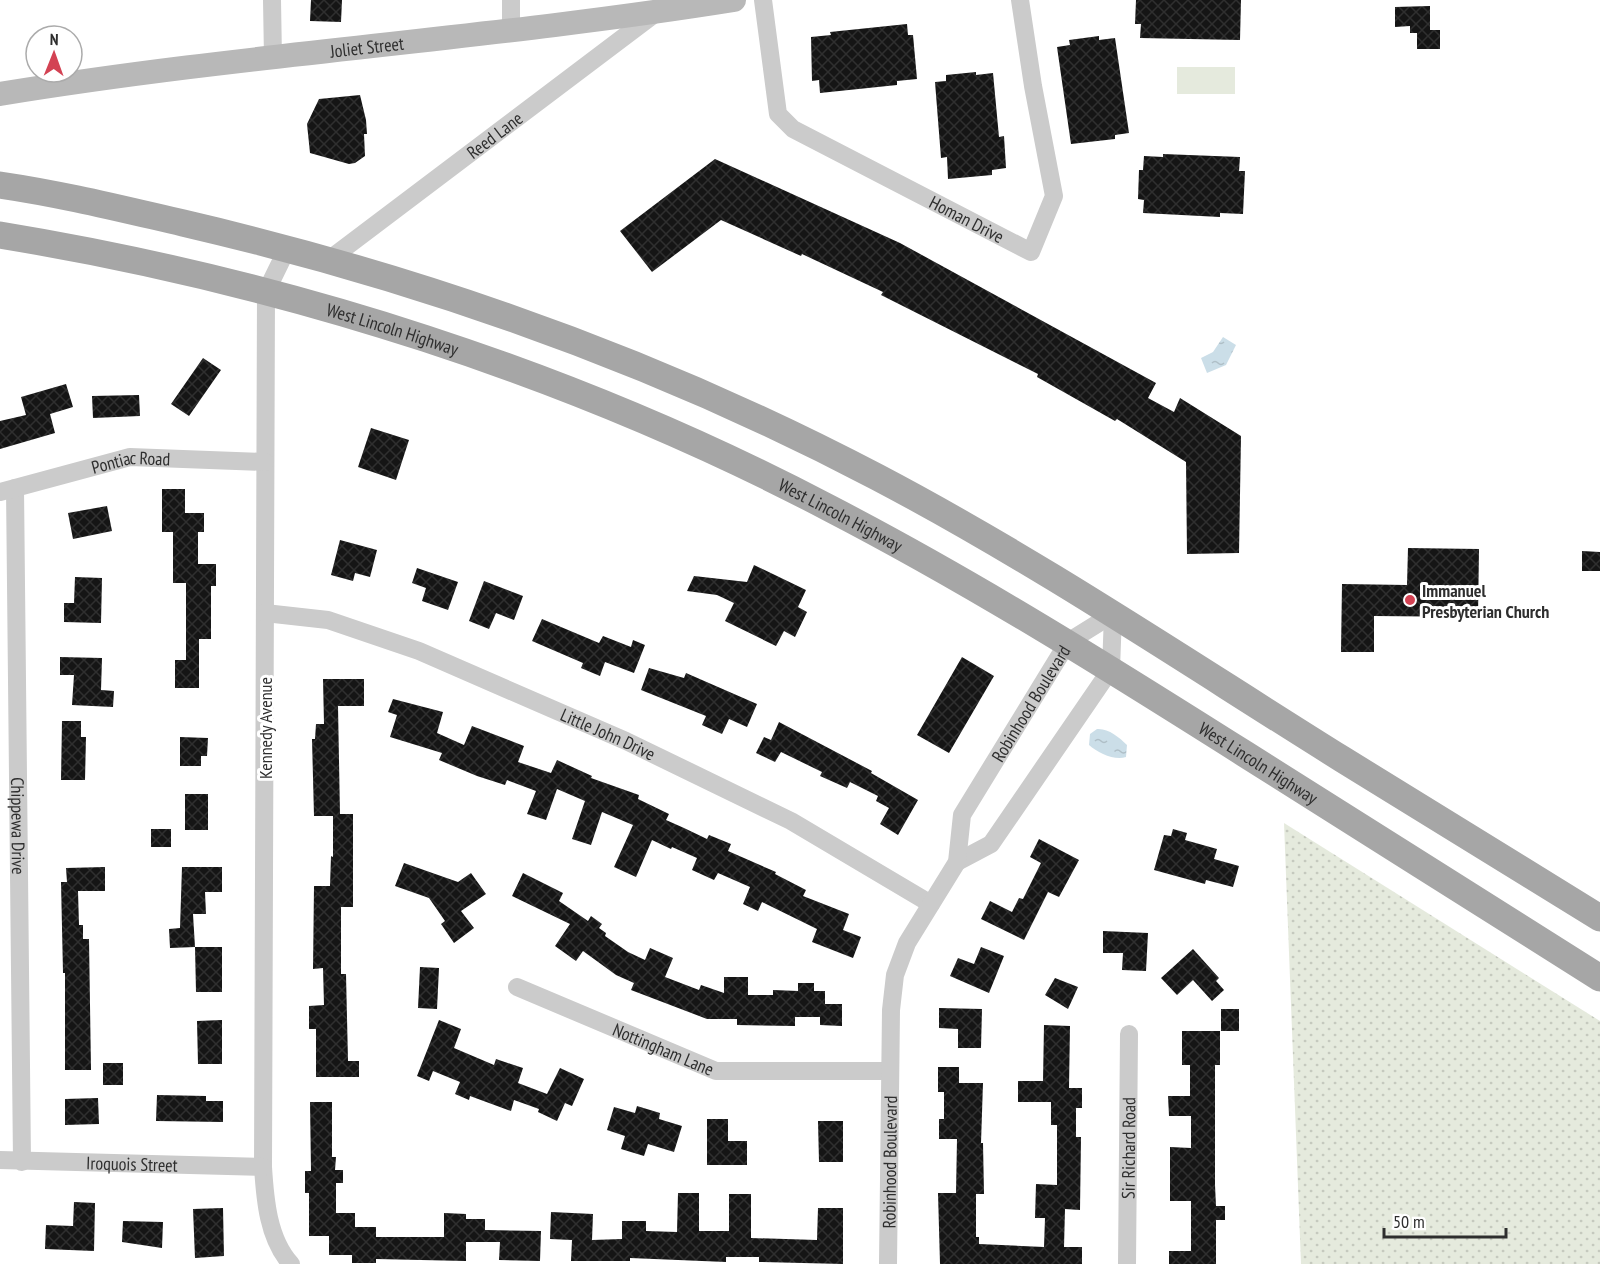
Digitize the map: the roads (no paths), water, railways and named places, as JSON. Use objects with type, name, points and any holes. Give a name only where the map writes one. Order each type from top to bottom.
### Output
[{"type":"main road","points":[[0,185],[99,203],[330,259],[524,321],[654,372],[760,419],[898,488],[996,544],[1113,614],[1600,918]]},
{"type":"main road","name":"West Lincoln Highway","points":[[0,235],[73,247],[266,292],[370,321],[474,356],[675,434],[827,506],[955,576],[1068,642],[1600,978]]},
{"type":"street","points":[[272,0],[273,58]]},
{"type":"street","points":[[511,0],[511,32]]},
{"type":"street","name":"Joliet Street","points":[[0,94],[273,58],[511,32],[734,0]]},
{"type":"street","name":"Homan Drive","points":[[762,0],[778,114],[793,129],[1031,252],[1054,196],[1033,86],[1020,0]]},
{"type":"street","name":"Reed Lane","points":[[330,259],[657,12]]},
{"type":"street","name":"Kennedy Avenue","points":[[288,247],[266,292],[263,1167],[269,1214],[281,1253],[291,1264]]},
{"type":"street","name":"Pontiac Road","points":[[8,490],[130,457],[265,462]]},
{"type":"street","name":"Chippewa Drive","points":[[8,490],[22,1162]]},
{"type":"street","name":"Little John Drive","points":[[265,613],[328,620],[419,651],[626,741],[791,820],[930,904]]},
{"type":"street","points":[[1111,669],[1113,614]]},
{"type":"street","name":"Robinhood Boulevard","points":[[888,1264],[891,1010],[895,975],[907,943],[957,862],[962,815],[1068,642],[1113,614]]},
{"type":"street","name":"Robinhood Boulevard","points":[[957,862],[991,844],[1111,669]]},
{"type":"street","name":"Nottingham Lane","points":[[517,987],[716,1071],[890,1071]]},
{"type":"street","name":"Sir Richard Road","points":[[1127,1264],[1129,1034]]},
{"type":"street","name":"Iroquois Street","points":[[0,1160],[263,1167]]},
{"type":"water","points":[[1223,337],[1236,345],[1226,365],[1207,373],[1201,358],[1213,352]]},
{"type":"water","points":[[1097,729],[1117,736],[1127,745],[1126,757],[1107,756],[1089,745],[1090,734]]},
{"type":"place","name":"Immanuel Presbyterian Church","points":[[1410,600]]}]
